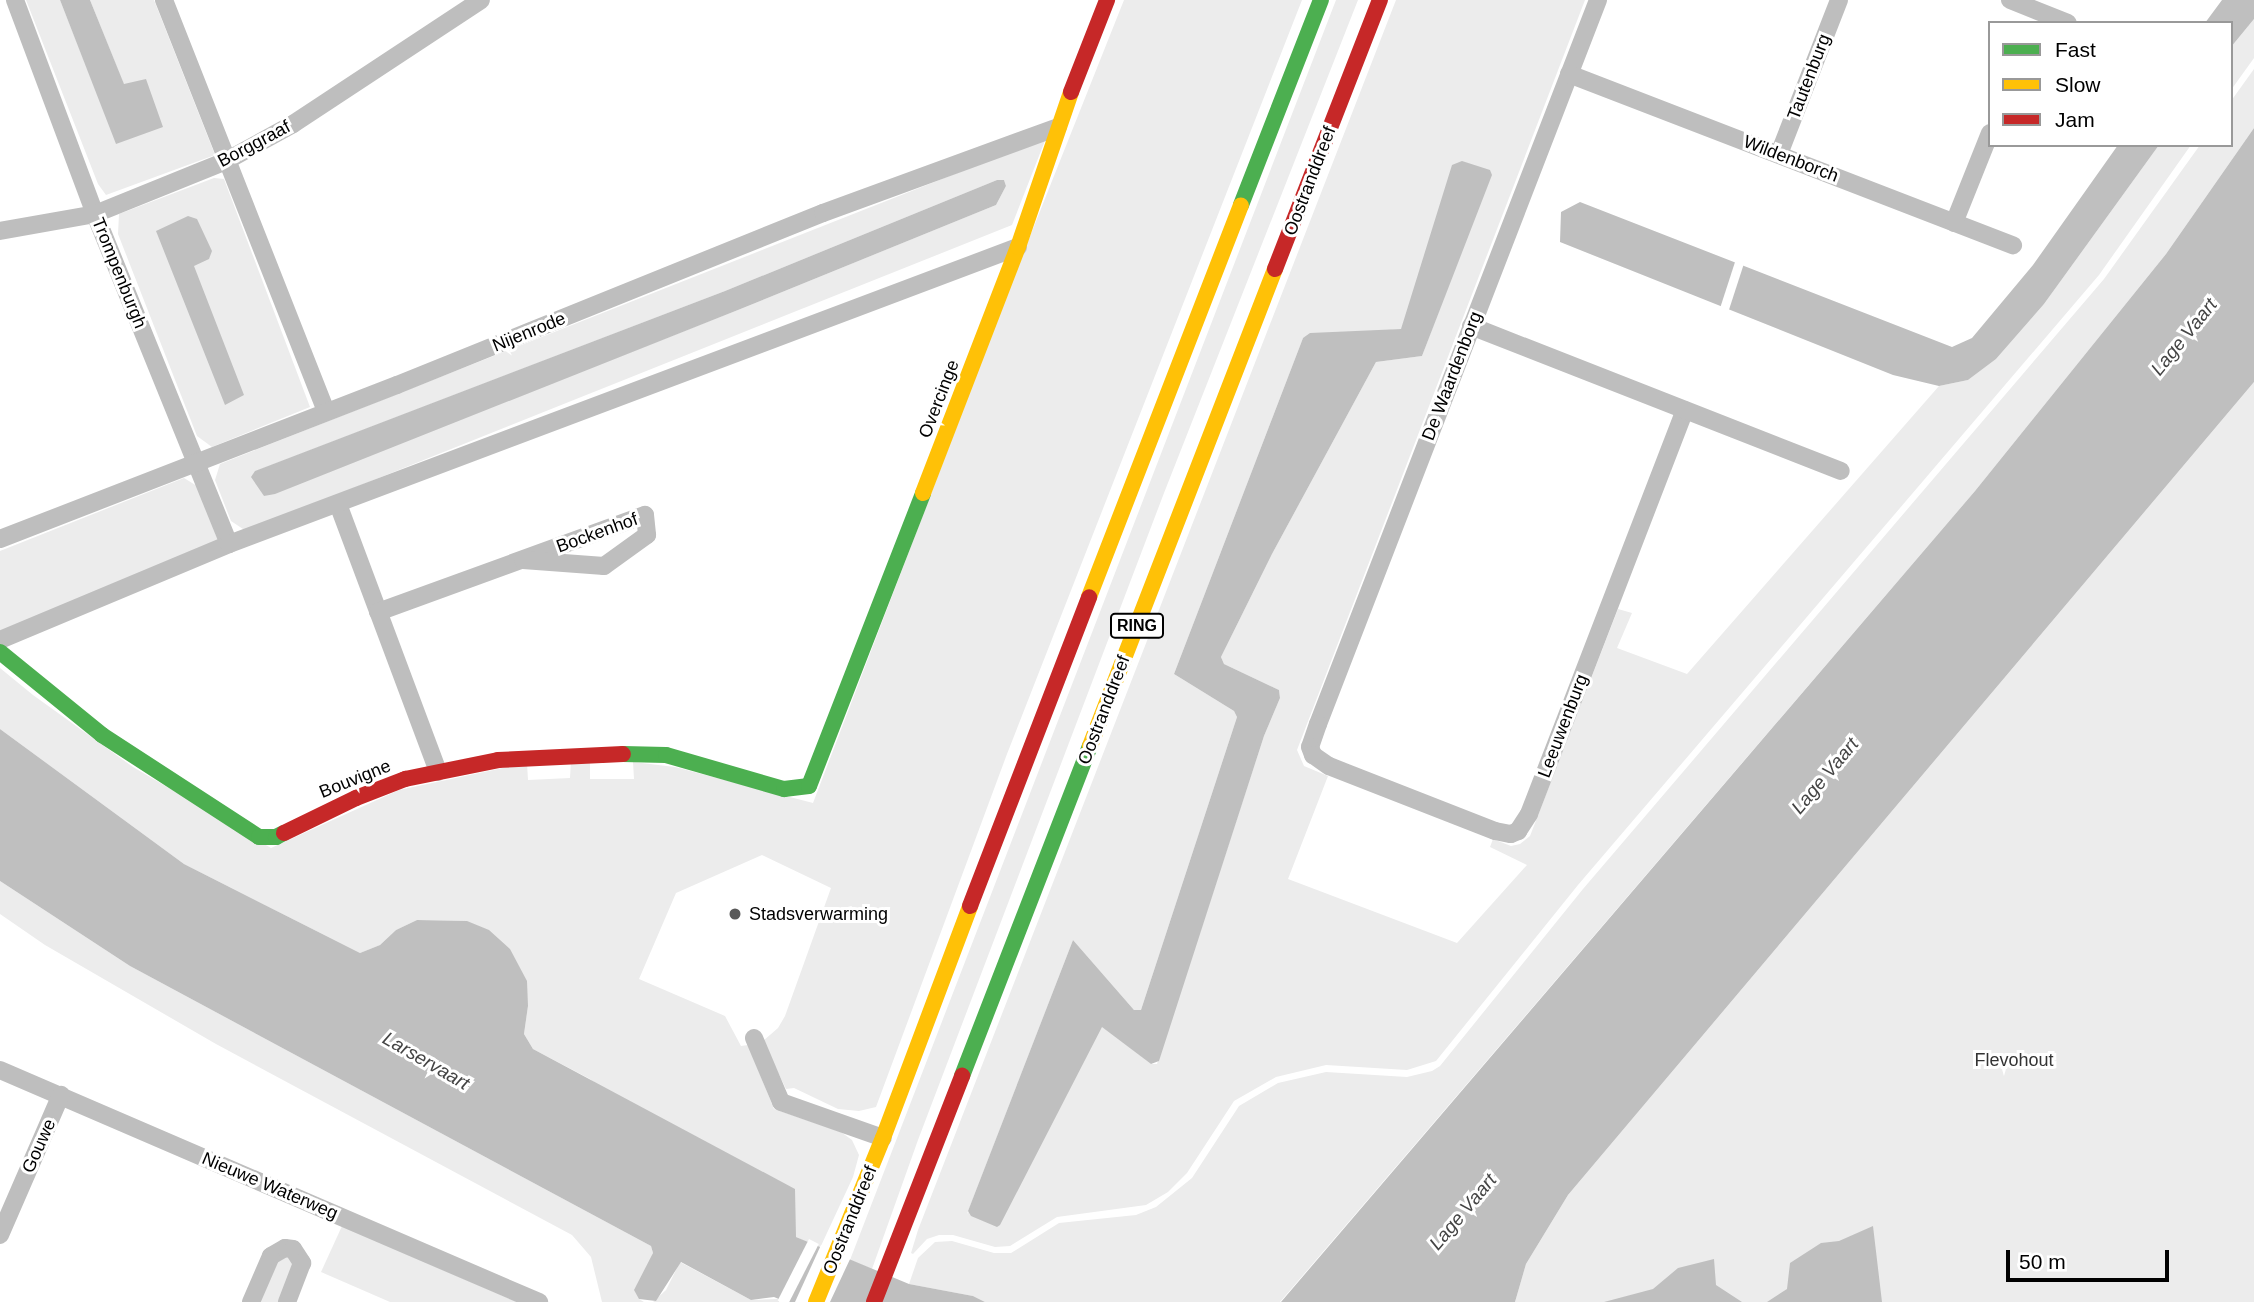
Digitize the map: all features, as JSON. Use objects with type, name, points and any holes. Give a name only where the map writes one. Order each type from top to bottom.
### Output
[{"type":"main road","name":"Overcinge","points":[[783,789],[809,786],[1018,247],[1059,127],[1107,0]]},
{"type":"main road","name":"Oostranddreef","points":[[817,1302],[883,1138],[1008,804],[1321,0]]},
{"type":"main road","name":"Oostranddreef","points":[[874,1302],[1380,0]]},
{"type":"main road","name":"Bouvigne","points":[[0,652],[102,735],[259,836],[276,837],[356,798],[405,779],[498,760],[594,754],[666,755],[783,789]]},
{"type":"street","name":"Trompenburgh","points":[[15,0],[95,214],[229,544]]},
{"type":"street","points":[[164,0],[326,411]]},
{"type":"street","name":"Borggraaf","points":[[0,230],[95,214],[226,161],[293,124],[481,0]]},
{"type":"street","name":"De Waardenborg","points":[[1311,752],[1312,740],[1598,0]]},
{"type":"street","name":"Tautenburg","points":[[1779,154],[1839,0]]},
{"type":"street","points":[[2010,0],[2034,16],[2058,21]]},
{"type":"street","name":"Wildenborch","points":[[1569,74],[2013,245]]},
{"type":"street","name":"Nijenrode","points":[[0,539],[823,213],[1059,127]]},
{"type":"street","points":[[1954,223],[1988,138]]},
{"type":"street","points":[[0,640],[229,544],[1018,247]]},
{"type":"street","points":[[1471,326],[1841,471]]},
{"type":"street","name":"Leeuwenburg","points":[[1311,752],[1329,766],[1495,831],[1511,834],[1518,831],[1529,814],[1685,410]]},
{"type":"street","points":[[338,504],[438,772]]},
{"type":"street","name":"Bockenhof","points":[[378,612],[645,516],[647,535],[604,566],[523,560]]},
{"type":"street","points":[[754,1038],[781,1102],[883,1138]]},
{"type":"street","name":"Nieuwe Waterweg","points":[[0,1070],[539,1302]]},
{"type":"street","name":"Gouwe","points":[[0,1234],[61,1095]]},
{"type":"street","points":[[251,1302],[271,1256],[285,1248],[293,1250],[302,1263],[287,1302]]},
{"type":"green space","points":[[26,0],[60,0],[117,144],[124,85],[90,0],[154,0],[215,155],[106,195],[98,184]]},
{"type":"green space","points":[[1124,0],[1302,0],[1007,754],[876,1107],[859,1111],[838,1109],[794,1088],[786,1089],[763,1041],[778,1028],[785,1016],[831,888],[762,855],[676,893],[639,979],[725,1016],[741,1046],[748,1045],[774,1109],[841,1132],[852,1140],[859,1155],[853,1177],[820,1248],[796,1237],[590,1079],[533,1049],[524,1034],[528,1006],[466,921],[417,920],[396,930],[380,945],[360,953],[184,864],[0,729],[0,668],[133,767],[271,848],[399,790],[527,763],[528,780],[570,778],[571,760],[590,760],[590,779],[634,779],[633,762],[675,767],[813,803],[1015,274]]},
{"type":"green space","points":[[1336,0],[1358,0],[1164,493],[918,1140],[872,1269],[850,1260]]},
{"type":"green space","points":[[1396,0],[1585,0],[1297,750],[1304,766],[1328,776],[1288,879],[1457,943],[1527,865],[1490,847],[1493,839],[1511,846],[1520,844],[1530,836],[1618,609],[1632,613],[1617,648],[1687,674],[1939,386],[1968,380],[1996,359],[2044,304],[2158,147],[2190,147],[2099,275],[1578,885],[1436,1061],[1407,1070],[1326,1065],[1276,1077],[1234,1101],[1187,1173],[1168,1192],[1146,1205],[1057,1217],[1010,1246],[995,1247],[953,1235],[939,1235],[927,1239],[911,1253]],"holes":[[[1491,172],[1422,356],[1376,362],[1272,554],[1221,657],[1224,664],[1279,690],[1280,698],[1264,736],[1157,1064],[1151,1064],[1102,1026],[967,1214],[1073,940],[1134,1010],[1141,1010],[1237,717],[1234,711],[1174,674],[1303,338],[1401,329]]]},
{"type":"green space","points":[[2254,19],[2254,58],[2233,87],[2233,45]]},
{"type":"green space","points":[[2254,69],[2254,128],[2166,254],[1975,491],[1280,1302],[985,1302],[973,1296],[909,1284],[918,1258],[935,1242],[952,1241],[994,1253],[1011,1253],[1059,1223],[1136,1215],[1156,1207],[1192,1178],[1239,1106],[1278,1083],[1326,1072],[1407,1077],[1432,1071],[1440,1066],[1583,889],[2104,279],[2199,147],[2233,147],[2233,98]]},
{"type":"green space","points":[[1046,138],[1012,225],[246,531],[231,521],[215,480],[220,464]],"holes":[[[997,180],[1004,180],[1006,186],[996,205],[738,310],[264,496],[256,471],[725,291]]]},
{"type":"green space","points":[[214,178],[224,179],[310,407],[212,447],[197,436],[118,234],[119,214]]},
{"type":"green space","name":"Flevohout","points":[[2254,382],[2254,1302],[1515,1302],[1526,1264],[1568,1195]]},
{"type":"green space","points":[[184,478],[197,486],[219,543],[0,632],[0,551]]},
{"type":"green space","points":[[0,881],[130,966],[651,1246],[653,1253],[639,1299],[644,1302],[602,1302],[591,1257],[572,1235],[216,1044],[45,945],[0,914]]},
{"type":"green space","points":[[342,1226],[517,1302],[390,1302],[321,1272]]},
{"type":"green space","points":[[285,1254],[295,1263],[279,1302],[258,1302],[277,1260]]},
{"type":"green space","points":[[680,1262],[751,1300],[780,1299],[779,1302],[653,1302],[666,1290]]},
{"type":"water","points":[[60,0],[90,0],[124,84],[146,79],[163,127],[116,144]]},
{"type":"water","points":[[2222,0],[2254,0],[2254,19],[2233,45],[2233,21],[2206,21]]},
{"type":"water","name":"Lage Vaart","points":[[2254,128],[2254,382],[1568,1195],[1526,1264],[1515,1302],[1281,1302],[1975,491],[2166,254]]},
{"type":"water","points":[[2117,147],[2158,147],[2044,304],[1996,359],[1968,380],[1939,386],[1893,375],[1560,242],[1561,212],[1580,202],[1952,347],[1972,338],[2033,265]]},
{"type":"water","points":[[1462,161],[1490,170],[1492,175],[1422,356],[1376,362],[1272,554],[1221,657],[1224,664],[1279,690],[1280,698],[1264,736],[1159,1061],[1151,1064],[1102,1027],[1000,1225],[997,1227],[971,1216],[968,1211],[1073,940],[1134,1010],[1141,1010],[1237,717],[1234,711],[1174,674],[1303,338],[1310,333],[1401,329],[1452,165]]},
{"type":"water","points":[[997,180],[1004,180],[1006,186],[996,205],[738,310],[275,494],[264,496],[251,477],[255,471],[725,291]]},
{"type":"water","points":[[188,216],[197,219],[212,251],[209,259],[194,266],[244,395],[225,405],[156,231]]},
{"type":"water","name":"Larservaart","points":[[0,729],[184,864],[360,953],[380,945],[396,930],[417,920],[467,921],[489,930],[510,949],[527,981],[528,1006],[524,1034],[533,1049],[795,1189],[796,1237],[909,1284],[973,1296],[985,1302],[786,1302],[774,1297],[751,1300],[681,1262],[656,1301],[639,1299],[634,1290],[653,1253],[651,1246],[130,966],[0,881]]},
{"type":"water","points":[[1873,1226],[1882,1302],[1767,1302],[1787,1289],[1790,1263],[1821,1243],[1839,1241]]},
{"type":"water","points":[[1714,1259],[1716,1285],[1742,1302],[1604,1302],[1653,1289],[1678,1268]]},
{"type":"pier","points":[[1736,259],[1745,262],[1728,312],[1720,309]]},
{"type":"pier","points":[[809,1239],[819,1244],[789,1302],[778,1300]]},
{"type":"pier","points":[[821,1245],[851,1257],[830,1302],[795,1302]]},
{"type":"traffic: fast","points":[[1241,205],[1321,0]]},
{"type":"traffic: fast","points":[[623,754],[666,755],[784,789],[809,786],[923,493]]},
{"type":"traffic: fast","points":[[0,652],[102,735],[259,837],[276,837],[284,833]]},
{"type":"traffic: fast","points":[[962,1076],[1090,746]]},
{"type":"traffic: slow","points":[[923,493],[1018,247],[1071,92]]},
{"type":"traffic: slow","points":[[1089,597],[1241,205]]},
{"type":"traffic: slow","points":[[1090,746],[1275,269]]},
{"type":"traffic: slow","points":[[816,1302],[883,1138],[970,906]]},
{"type":"traffic: jam","points":[[1071,92],[1107,0]]},
{"type":"traffic: jam","points":[[1275,269],[1380,0]]},
{"type":"traffic: jam","points":[[970,906],[1089,597]]},
{"type":"traffic: jam","points":[[284,833],[356,798],[405,779],[498,760],[623,754]]},
{"type":"traffic: jam","points":[[874,1302],[962,1076]]},
{"type":"place","name":"Stadsverwarming","points":[[735,914]]}]
